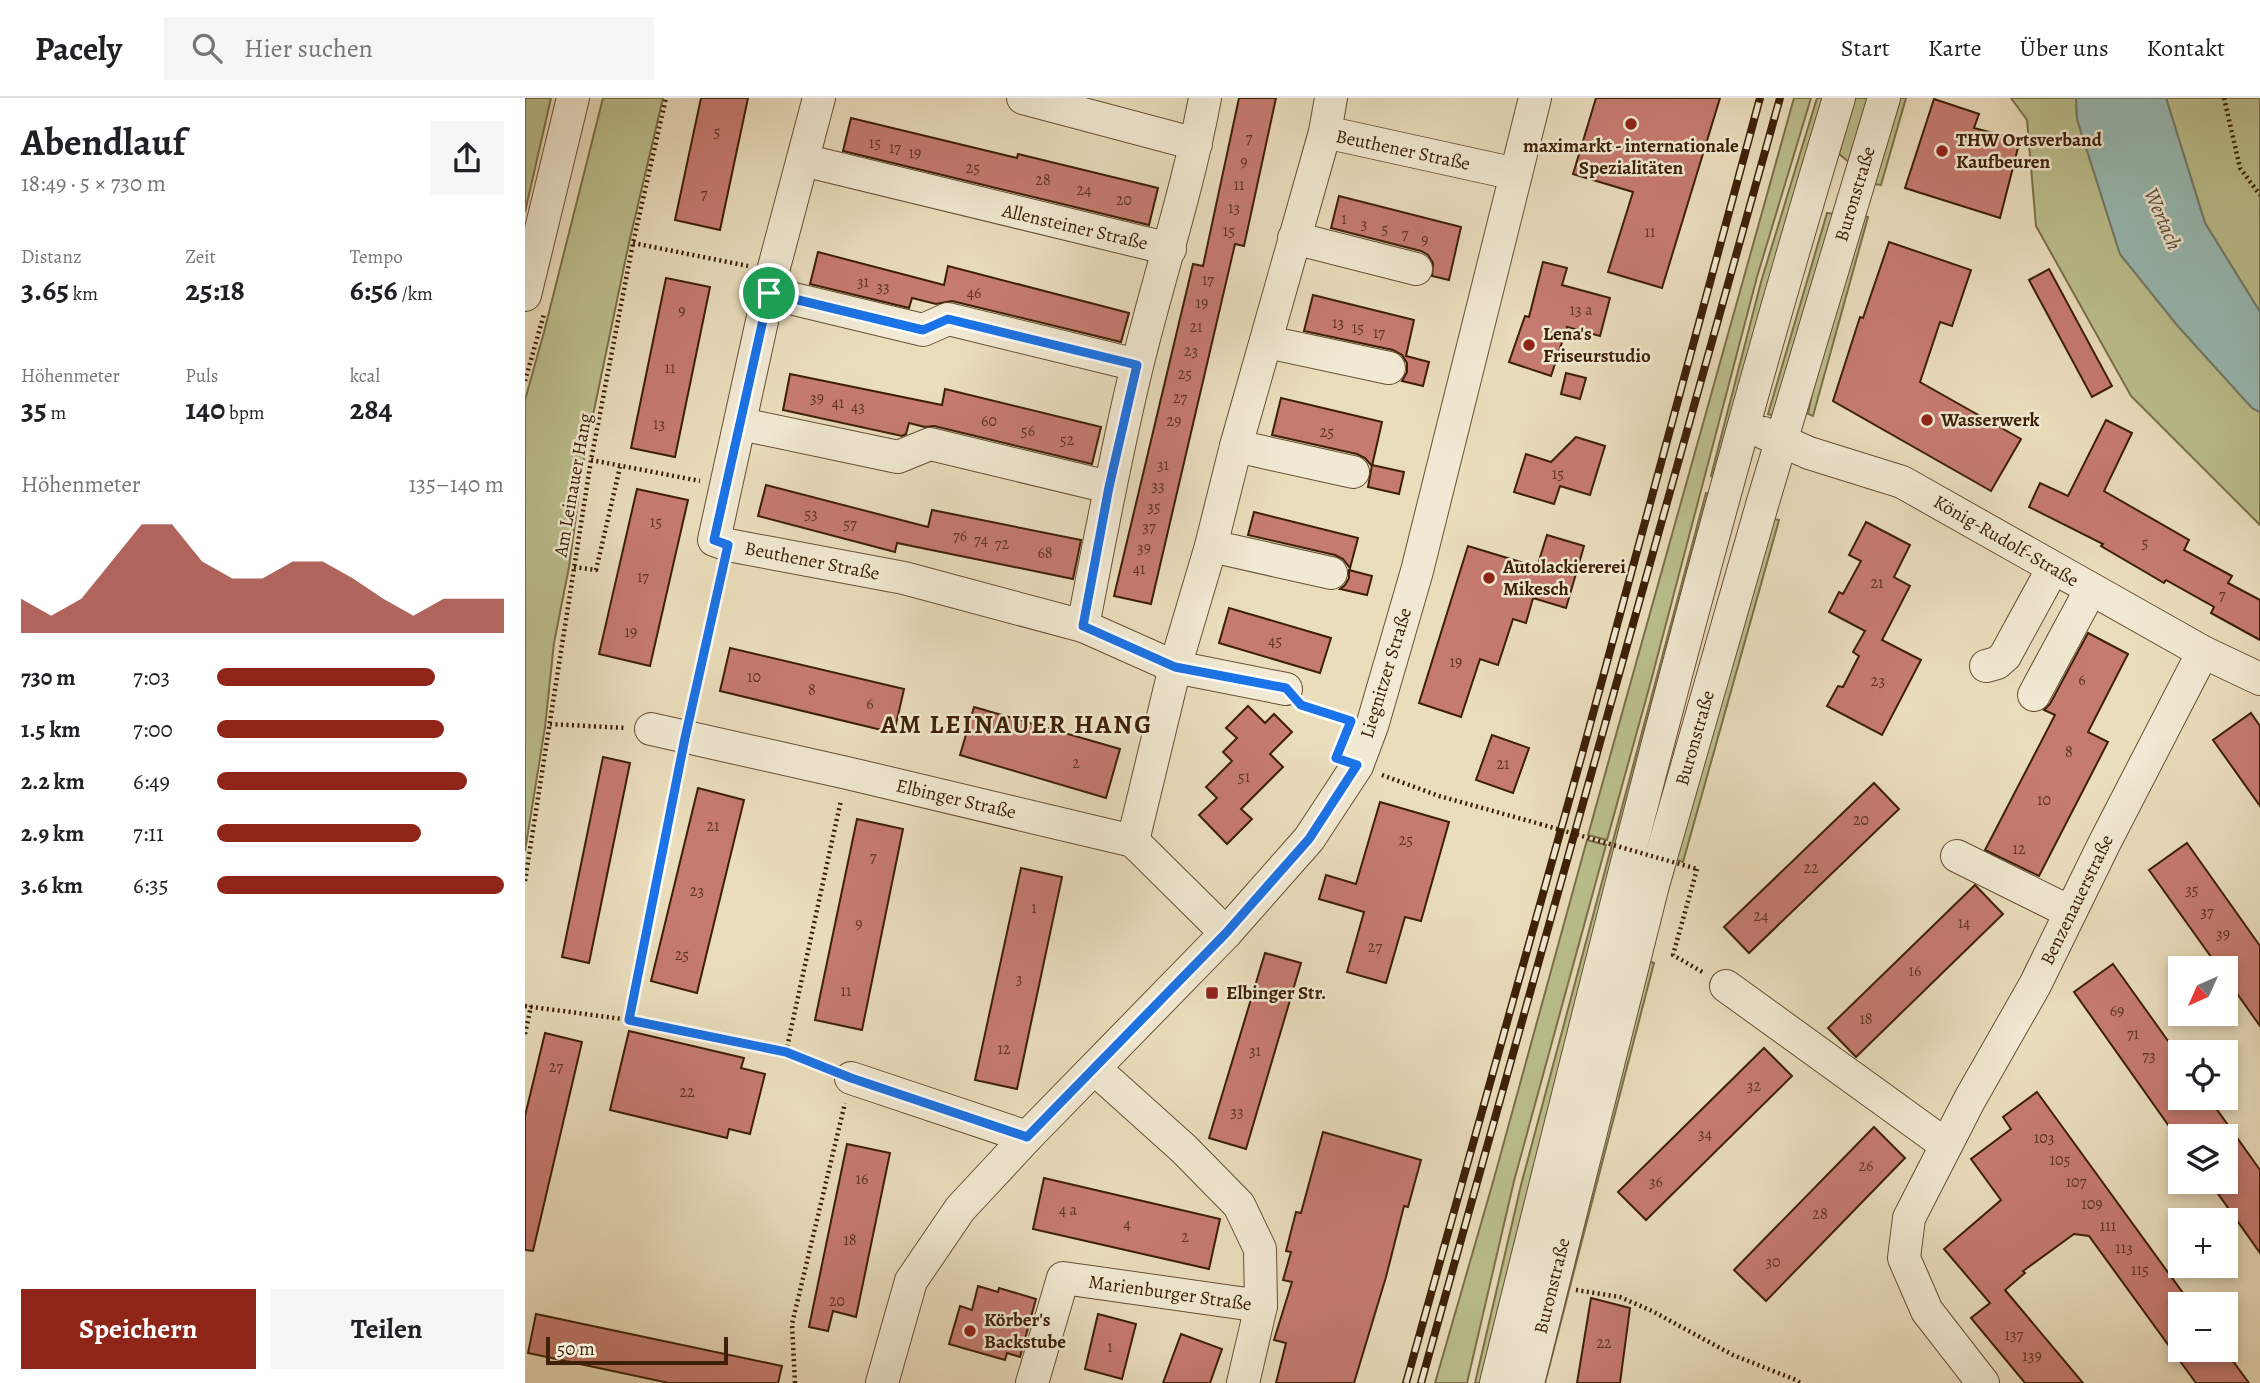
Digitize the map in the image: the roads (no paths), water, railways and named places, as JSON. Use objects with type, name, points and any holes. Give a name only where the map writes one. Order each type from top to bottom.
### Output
[{"type":"street","points":[[525,295],[573,98]]},
{"type":"street","name":"Beuthener Straße","points":[[818,98],[771,282],[714,540],[728,545],[904,578],[1083,626]]},
{"type":"street","points":[[1023,98],[1196,144]]},
{"type":"street","name":"Allensteiner Straße","points":[[1083,626],[1109,487],[1137,365],[1170,249],[1205,98]]},
{"type":"street","name":"Beuthener Straße","points":[[1331,98],[1325,132],[1515,174]]},
{"type":"street","name":"Liegnitzer Straße","points":[[882,1383],[911,1280],[960,1209],[1226,933],[1309,839],[1357,765],[1372,726],[1417,571],[1535,98]]},
{"type":"street","name":"Buronstraße","points":[[1496,1383],[1618,894],[1745,423],[1839,98]]},
{"type":"street","name":"Buronstraße","points":[[1528,1383],[1653,885],[1780,442],[1884,98]]},
{"type":"street","points":[[1226,933],[1133,841],[1175,667],[1325,132]]},
{"type":"street","name":"Allensteiner Straße","points":[[803,160],[1170,249]]},
{"type":"street","points":[[1294,239],[1416,269]]},
{"type":"street","points":[[771,282],[923,330],[948,319],[1137,365]]},
{"type":"street","points":[[1267,342],[1389,368]]},
{"type":"street","name":"König-Rudolf-Straße","points":[[1745,423],[1780,442],[1809,453],[1902,482],[1994,545],[2053,568],[2203,652],[2260,679]]},
{"type":"street","points":[[741,424],[898,457],[930,444],[1109,487]]},
{"type":"street","points":[[1236,446],[1353,472]]},
{"type":"street","points":[[1211,546],[1331,573]]},
{"type":"street","points":[[1986,666],[1997,663],[2005,656],[2053,568]]},
{"type":"street","points":[[2034,695],[2091,589]]},
{"type":"street","points":[[1083,626],[1175,667],[1286,688]]},
{"type":"street","name":"Benzenauerstraße","points":[[1983,1383],[1927,1311],[1905,1258],[1909,1218],[1946,1145],[2035,985],[2203,652]]},
{"type":"street","name":"Elbinger Straße","points":[[651,729],[1133,841]]},
{"type":"street","points":[[1957,856],[2070,912]]},
{"type":"street","points":[[1726,986],[1946,1145]]},
{"type":"street","name":"Marienburger Straße","points":[[1094,1069],[1184,1149],[1239,1205],[1260,1248],[1261,1306],[1243,1383]]},
{"type":"street","points":[[851,1078],[1027,1137]]},
{"type":"street","name":"Marienburger Straße","points":[[1032,1383],[1063,1278],[1261,1306]]},
{"type":"water","name":"Wertach","points":[[2076,98],[2166,98],[2205,223],[2260,312],[2260,412],[2252,408],[2177,325],[2120,254],[2077,119]]},
{"type":"railway","points":[[1406,1383],[1581,758],[1760,98]]},
{"type":"railway","points":[[1421,1383],[1780,98]]},
{"type":"place","name":"maximarkt - internationale Spezialitäten","points":[[1631,124]]},
{"type":"place","name":"THW Ortsverband Kaufbeuren","points":[[1942,151]]},
{"type":"place","name":"Lena's Friseurstudio","points":[[1529,345]]},
{"type":"place","name":"Wasserwerk","points":[[1927,420]]},
{"type":"place","name":"Autolackiererei Mikesch","points":[[1489,578]]},
{"type":"place","name":"Elbinger Str.","points":[[1212,993]]},
{"type":"place","name":"Körber's Backstube","points":[[970,1331]]},
{"type":"district","name":"AM LEINAUER HANG","points":[[1017,724]]}]
